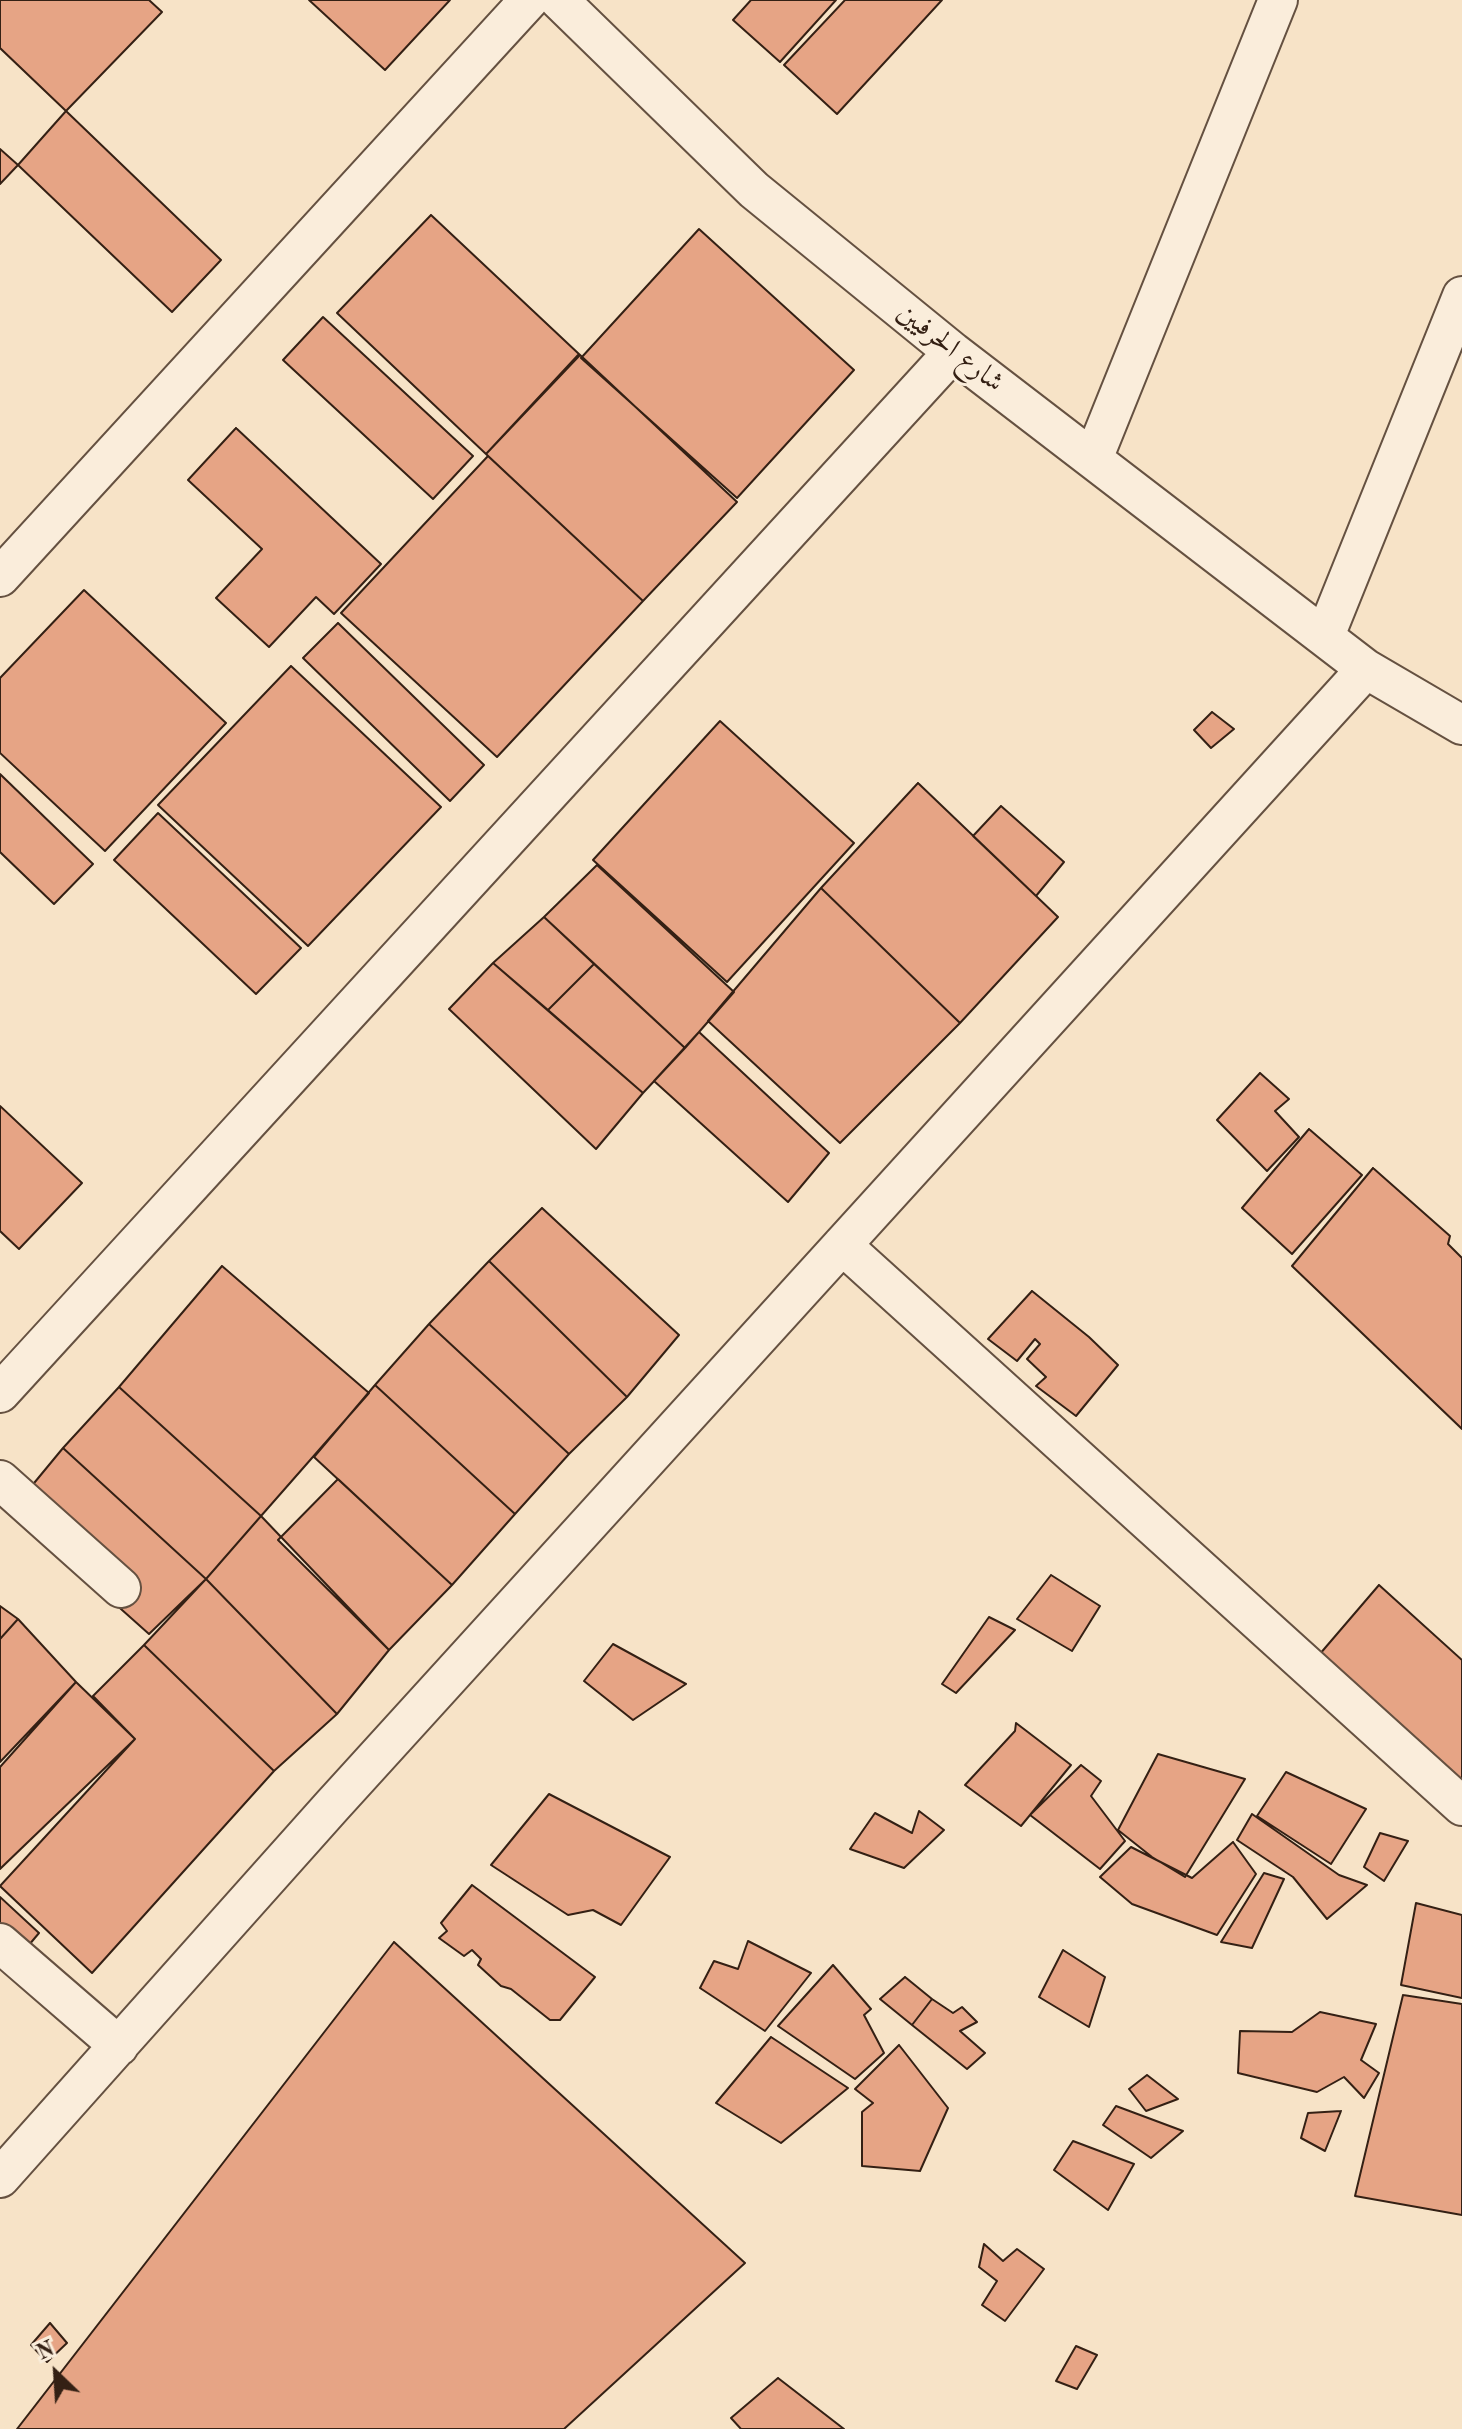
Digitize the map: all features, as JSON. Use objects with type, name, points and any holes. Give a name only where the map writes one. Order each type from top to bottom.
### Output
[{"type":"street","points":[[0,577],[529,0]]},
{"type":"street","name":"شارع الحرفيين","points":[[559,0],[754,190],[953,352],[1366,669],[1462,725]]},
{"type":"street","points":[[1093,459],[1278,0]]},
{"type":"street","points":[[1325,636],[1462,296]]},
{"type":"street","points":[[0,1393],[953,352]]},
{"type":"street","points":[[0,2178],[342,1794],[1366,669]]},
{"type":"street","points":[[842,1245],[1462,1806]]},
{"type":"street","points":[[0,1480],[121,1588]]},
{"type":"street","points":[[0,1943],[119,2046]]},
{"type":"building","points":[[0,0],[149,0],[162,12],[66,111],[0,48]]},
{"type":"building","points":[[309,0],[450,0],[385,70]]},
{"type":"building","points":[[751,0],[836,0],[780,62],[733,20]]},
{"type":"building","points":[[845,0],[942,0],[837,114],[784,65]]},
{"type":"building","points":[[66,111],[221,260],[172,312],[18,165]]},
{"type":"building","points":[[0,149],[18,165],[0,184]]},
{"type":"building","points":[[431,215],[580,355],[486,454],[337,313]]},
{"type":"building","points":[[699,229],[854,370],[737,498],[581,358]]},
{"type":"building","points":[[323,317],[473,456],[433,499],[283,360]]},
{"type":"building","points":[[579,354],[737,502],[643,601],[486,454]]},
{"type":"building","points":[[236,428],[381,564],[334,614],[316,597],[269,647],[216,598],[262,549],[188,480]]},
{"type":"building","points":[[488,456],[643,601],[497,757],[341,613]]},
{"type":"building","points":[[84,590],[226,723],[105,851],[0,753],[0,678]]},
{"type":"building","points":[[338,623],[484,765],[450,801],[303,658]]},
{"type":"building","points":[[291,666],[441,807],[308,946],[158,805]]},
{"type":"building","points":[[1212,712],[1234,729],[1211,748],[1194,730]]},
{"type":"building","points":[[720,721],[854,843],[727,982],[593,860]]},
{"type":"building","points":[[0,774],[93,864],[54,904],[0,852]]},
{"type":"building","points":[[918,783],[1058,917],[960,1023],[821,888]]},
{"type":"building","points":[[1001,806],[1064,862],[1036,896],[973,836]]},
{"type":"building","points":[[158,813],[301,948],[256,994],[114,860]]},
{"type":"building","points":[[597,865],[734,992],[685,1048],[544,917]]},
{"type":"building","points":[[821,888],[960,1023],[840,1143],[708,1021]]},
{"type":"building","points":[[544,917],[594,964],[548,1010],[493,963]]},
{"type":"building","points":[[493,963],[643,1093],[596,1149],[449,1009]]},
{"type":"building","points":[[594,964],[685,1048],[643,1093],[548,1010]]},
{"type":"building","points":[[699,1032],[829,1153],[788,1202],[654,1081]]},
{"type":"building","points":[[1260,1073],[1289,1099],[1275,1111],[1299,1137],[1267,1171],[1217,1120]]},
{"type":"building","points":[[0,1106],[82,1183],[19,1249],[0,1231]]},
{"type":"building","points":[[1309,1129],[1362,1175],[1292,1254],[1242,1208]]},
{"type":"building","points":[[1373,1168],[1450,1236],[1448,1244],[1462,1258],[1462,1429],[1292,1266]]},
{"type":"building","points":[[542,1208],[679,1335],[627,1397],[489,1261]]},
{"type":"building","points":[[489,1261],[627,1397],[569,1454],[429,1324]]},
{"type":"building","points":[[222,1266],[369,1393],[261,1516],[119,1387]]},
{"type":"building","points":[[1032,1291],[1118,1365],[1076,1416],[1036,1386],[1046,1377],[1027,1359],[1040,1344],[1035,1339],[1017,1361],[988,1339]]},
{"type":"building","points":[[429,1324],[569,1454],[515,1514],[375,1385]]},
{"type":"building","points":[[375,1385],[515,1514],[452,1585],[314,1457]]},
{"type":"building","points":[[119,1387],[261,1516],[206,1579],[63,1448]]},
{"type":"building","points":[[63,1448],[206,1579],[149,1634],[11,1511]]},
{"type":"building","points":[[338,1479],[452,1585],[389,1650],[278,1540]]},
{"type":"building","points":[[261,1516],[389,1650],[337,1714],[206,1579]]},
{"type":"building","points":[[1051,1575],[1100,1606],[1072,1651],[1017,1619]]},
{"type":"building","points":[[206,1579],[337,1714],[274,1771],[144,1645]]},
{"type":"building","points":[[1379,1585],[1462,1660],[1462,1785],[1319,1655]]},
{"type":"building","points":[[0,1606],[18,1619],[0,1639]]},
{"type":"building","points":[[989,1617],[1015,1630],[956,1693],[942,1684]]},
{"type":"building","points":[[18,1619],[76,1682],[0,1762],[0,1639]]},
{"type":"building","points":[[613,1644],[686,1684],[633,1720],[584,1681]]},
{"type":"building","points":[[144,1645],[274,1771],[92,1973],[0,1886],[135,1739],[93,1696]]},
{"type":"building","points":[[76,1682],[135,1739],[0,1869],[0,1767]]},
{"type":"building","points":[[1016,1723],[1071,1765],[1021,1826],[965,1785],[1015,1731]]},
{"type":"building","points":[[1158,1754],[1245,1779],[1185,1877],[1152,1857],[1118,1830]]},
{"type":"building","points":[[1081,1765],[1101,1781],[1091,1796],[1125,1841],[1100,1869],[1030,1815]]},
{"type":"building","points":[[1286,1772],[1366,1809],[1331,1864],[1257,1816]]},
{"type":"building","points":[[549,1794],[670,1857],[621,1925],[593,1910],[568,1915],[491,1865]]},
{"type":"building","points":[[919,1811],[944,1830],[904,1868],[850,1849],[875,1813],[912,1833]]},
{"type":"building","points":[[1252,1814],[1339,1875],[1367,1885],[1327,1919],[1293,1877],[1237,1840]]},
{"type":"building","points":[[1380,1833],[1408,1841],[1384,1881],[1364,1867]]},
{"type":"building","points":[[1233,1842],[1256,1874],[1217,1935],[1132,1904],[1100,1877],[1131,1847],[1192,1878]]},
{"type":"building","points":[[1264,1873],[1284,1879],[1252,1948],[1221,1942]]},
{"type":"building","points":[[472,1885],[595,1977],[560,2020],[550,2020],[511,1989],[501,1986],[478,1965],[481,1959],[472,1950],[464,1956],[439,1938],[447,1931],[441,1923]]},
{"type":"building","points":[[0,1897],[39,1933],[18,1958],[0,1943]]},
{"type":"building","points":[[1416,1903],[1462,1915],[1462,1998],[1401,1985]]},
{"type":"building","points":[[748,1941],[811,1973],[765,2031],[700,1988],[714,1961],[738,1969]]},
{"type":"building","points":[[394,1942],[745,2263],[564,2429],[17,2429]]},
{"type":"building","points":[[1063,1950],[1105,1977],[1089,2027],[1039,1997]]},
{"type":"building","points":[[833,1965],[871,2009],[864,2015],[884,2053],[855,2079],[778,2026]]},
{"type":"building","points":[[905,1977],[932,1999],[912,2025],[880,1999]]},
{"type":"building","points":[[1403,1995],[1462,2004],[1462,2215],[1355,2196]]},
{"type":"building","points":[[932,1999],[953,2013],[962,2007],[977,2022],[960,2031],[985,2053],[967,2069],[912,2025]]},
{"type":"building","points":[[1320,2012],[1376,2024],[1361,2060],[1379,2073],[1364,2098],[1344,2077],[1317,2092],[1238,2073],[1240,2031],[1292,2032]]},
{"type":"building","points":[[771,2037],[848,2088],[781,2143],[716,2103]]},
{"type":"building","points":[[899,2045],[948,2108],[920,2171],[862,2166],[862,2112],[873,2103],[855,2089]]},
{"type":"building","points":[[1147,2075],[1178,2099],[1146,2111],[1129,2089]]},
{"type":"building","points":[[1116,2106],[1183,2131],[1151,2158],[1103,2125]]},
{"type":"building","points":[[1341,2111],[1325,2151],[1301,2138],[1308,2113]]},
{"type":"building","points":[[1073,2141],[1134,2164],[1108,2210],[1054,2170]]},
{"type":"building","points":[[984,2244],[1003,2261],[1017,2249],[1044,2269],[1005,2321],[982,2305],[997,2281],[979,2267]]},
{"type":"building","points":[[50,2323],[67,2343],[47,2362],[31,2345]]},
{"type":"building","points":[[1076,2346],[1097,2355],[1077,2389],[1056,2381]]},
{"type":"building","points":[[778,2378],[844,2429],[741,2429],[731,2418]]}]
